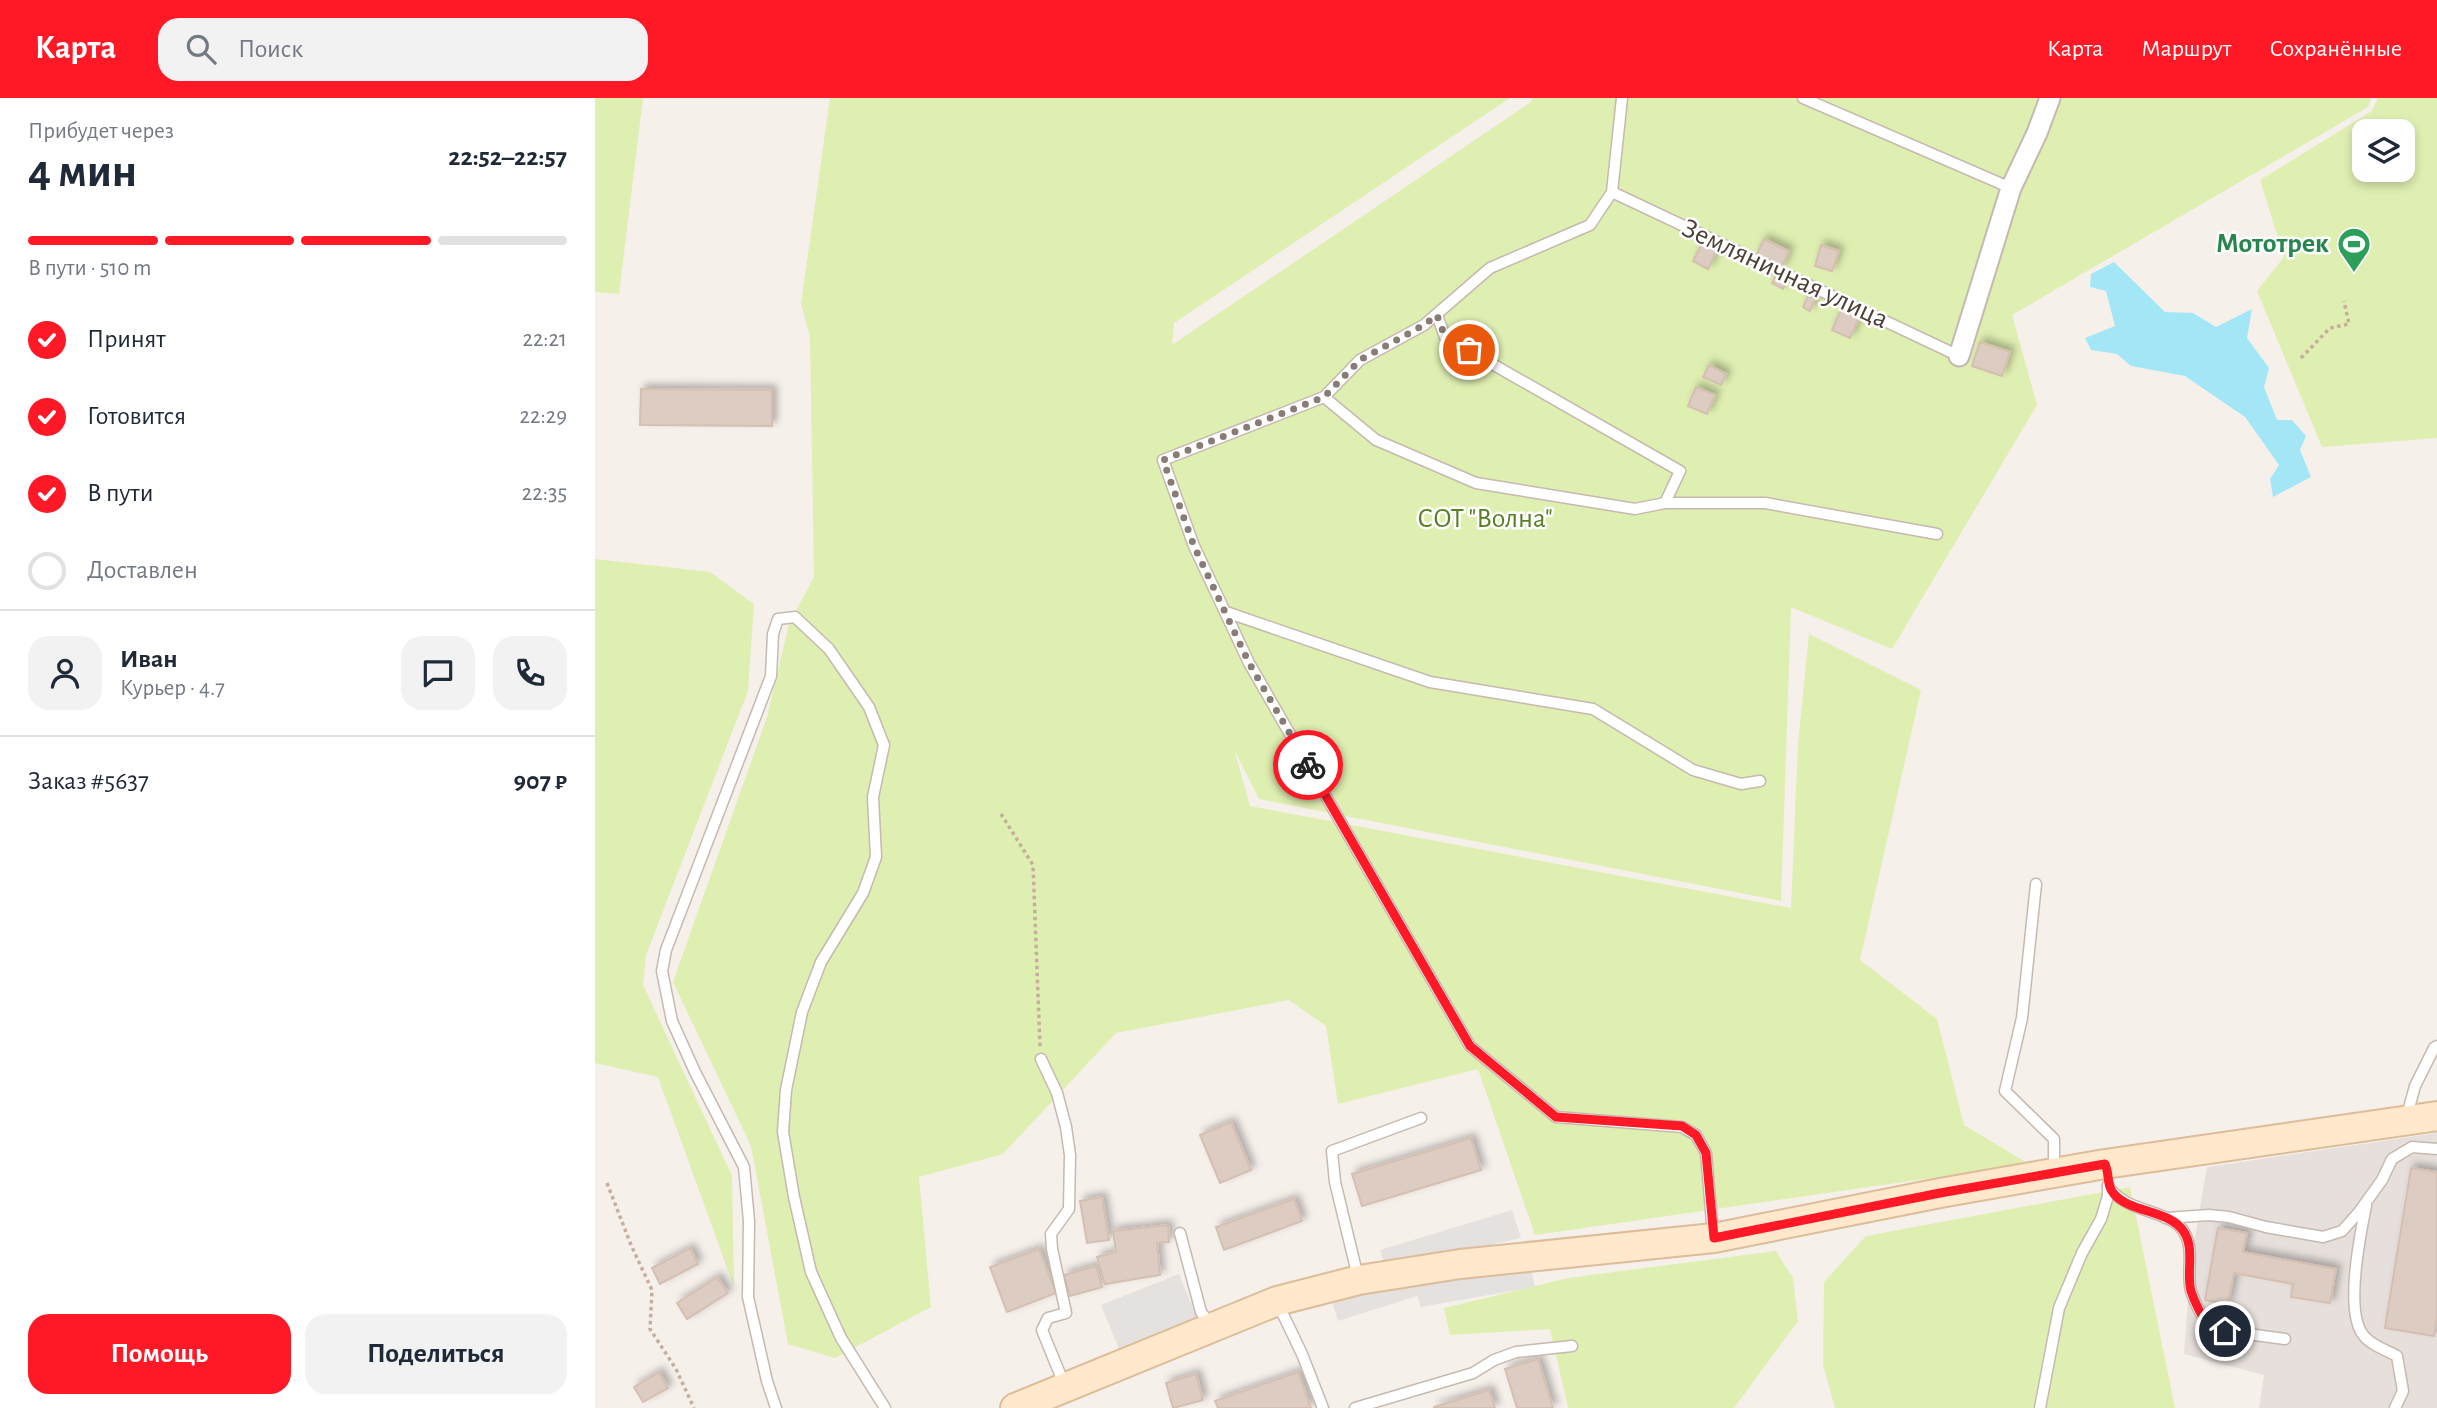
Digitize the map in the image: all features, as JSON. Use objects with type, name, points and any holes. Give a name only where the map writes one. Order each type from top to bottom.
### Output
[{"type":"street","points":[[1959,356],[2011,188],[2050,98]]},
{"type":"street","points":[[1015,1408],[1057,1394],[1277,1301],[1359,1280],[1460,1264],[1714,1238],[2055,1173],[2106,1175],[2437,1116]]},
{"type":"lane","points":[[1622,98],[1612,192],[1590,225],[1490,268],[1424,325],[1360,360],[1324,397],[1163,460],[1194,546],[1249,663],[1470,1046],[1556,1117],[1682,1126],[1696,1135],[1706,1153],[1714,1238]]},
{"type":"lane","points":[[1803,98],[2011,188]]},
{"type":"lane","name":"Земляничная улица","points":[[1612,192],[1959,356]]},
{"type":"lane","points":[[1437,315],[1445,337],[1680,471],[1665,503]]},
{"type":"lane","points":[[1324,397],[1376,440],[1476,483],[1635,509],[1665,503],[1765,503],[1937,534]]},
{"type":"lane","points":[[1226,612],[1430,682],[1593,709],[1693,770],[1741,784],[1760,781]]},
{"type":"lane","points":[[776,1408],[767,1381],[748,1297],[750,1221],[744,1167],[672,1021],[662,971],[666,950],[771,676],[773,634],[778,619],[795,617],[829,649],[863,697],[884,744],[873,797],[876,857],[863,893],[821,962],[802,1012],[786,1090],[783,1132],[811,1272],[841,1338],[885,1408]]},
{"type":"lane","points":[[2036,884],[2022,1018],[2005,1091],[2054,1139],[2055,1173]]},
{"type":"lane","points":[[2405,1122],[2415,1086],[2437,1046]]},
{"type":"lane","points":[[1041,1059],[1057,1093],[1070,1155],[1069,1209],[1051,1234],[1066,1313],[1048,1318],[1042,1330],[1057,1394]]},
{"type":"lane","points":[[1359,1280],[1335,1182],[1332,1152],[1421,1118]]},
{"type":"lane","points":[[2167,1218],[2209,1215],[2229,1217],[2323,1237],[2342,1231],[2382,1180],[2392,1159],[2412,1147],[2437,1149]]},
{"type":"lane","points":[[2106,1175],[2115,1197],[2167,1218],[2184,1231],[2191,1261],[2191,1289],[2210,1329],[2285,1339]]},
{"type":"lane","points":[[2040,1408],[2059,1308],[2082,1253],[2101,1219],[2108,1196],[2106,1175]]},
{"type":"lane","points":[[2366,1202],[2355,1261],[2356,1317],[2363,1335],[2397,1356],[2403,1391],[2395,1408]]},
{"type":"lane","points":[[1180,1233],[1201,1312],[1212,1327]]},
{"type":"lane","points":[[1277,1301],[1323,1408]]},
{"type":"lane","points":[[1355,1408],[1463,1377],[1516,1352],[1572,1346]]},
{"type":"path","points":[[2301,358],[2330,328],[2349,324],[2344,301]]},
{"type":"path","points":[[1001,814],[1033,865],[1041,1059]]},
{"type":"path","points":[[607,1183],[652,1290],[650,1329],[676,1369],[694,1408]]},
{"type":"shaded area","points":[[2437,1133],[2437,1408],[2259,1408],[2264,1375],[2184,1354],[2191,1261],[2207,1167]]},
{"type":"shaded area","points":[[1512,1210],[1521,1238],[1386,1269],[1380,1250]]},
{"type":"shaded area","points":[[1531,1269],[1535,1287],[1421,1307],[1417,1296],[1338,1321],[1332,1301],[1379,1285]]},
{"type":"shaded area","points":[[1179,1274],[1199,1323],[1121,1354],[1101,1305]]},
{"type":"green space","points":[[595,98],[643,98],[619,294],[595,292]]},
{"type":"green space","name":"СОТ \"Волна\"","points":[[830,98],[1510,98],[1174,323],[1172,345],[1531,102],[1532,98],[2371,98],[2368,107],[2012,315],[2037,405],[1892,649],[1791,607],[1781,901],[1259,799],[1234,749],[1250,806],[1791,908],[1798,744],[1809,634],[1921,690],[1860,960],[1937,1019],[1964,1125],[2029,1164],[1535,1235],[1478,1069],[1338,1104],[1326,1026],[1289,1000],[1116,1033],[1003,1154],[919,1177],[931,1307],[835,1358],[788,1344],[751,1146],[673,982],[767,717],[789,624],[814,577],[810,337],[801,304]]},
{"type":"green space","name":"Мототрек","points":[[2378,98],[2437,98],[2437,438],[2322,447],[2257,291],[2284,257],[2260,180],[2352,123],[2352,182],[2415,182],[2415,119],[2359,119],[2372,111]]},
{"type":"green space","points":[[595,559],[710,572],[754,604],[748,691],[646,955],[643,985],[732,1176],[734,1287],[658,1077],[595,1063]]},
{"type":"green space","points":[[2130,1187],[2175,1408],[1835,1408],[1823,1365],[1824,1282],[1866,1236]]},
{"type":"green space","points":[[1776,1251],[1793,1278],[1798,1321],[1734,1408],[1568,1408],[1550,1329],[1450,1335],[1444,1308],[1568,1278]]},
{"type":"water","points":[[2114,262],[2165,312],[2193,313],[2216,327],[2252,309],[2247,338],[2269,368],[2264,387],[2277,420],[2292,420],[2306,436],[2300,450],[2311,477],[2273,497],[2270,479],[2279,465],[2245,417],[2185,376],[2131,366],[2117,354],[2091,350],[2085,338],[2115,326],[2106,291],[2090,287],[2091,274]]},
{"type":"building","points":[[1764,239],[1789,251],[1781,269],[1756,256]]},
{"type":"building","points":[[1703,242],[1717,249],[1708,269],[1693,261]]},
{"type":"building","points":[[1821,245],[1839,251],[1832,271],[1815,266]]},
{"type":"building","points":[[1775,277],[1786,283],[1783,289],[1772,283]]},
{"type":"building","points":[[1808,296],[1815,299],[1810,311],[1803,307]]},
{"type":"building","points":[[1841,310],[1859,318],[1850,338],[1832,330]]},
{"type":"building","points":[[1980,342],[2010,352],[2002,376],[1972,366]]},
{"type":"building","points":[[1709,365],[1726,374],[1721,385],[1703,377]]},
{"type":"building","points":[[1696,387],[1715,395],[1707,414],[1688,406]]},
{"type":"building","points":[[641,389],[772,390],[772,426],[640,425]]},
{"type":"building","points":[[1231,1122],[1251,1170],[1220,1183],[1200,1135]]},
{"type":"building","points":[[1471,1138],[1481,1170],[1362,1206],[1352,1174]]},
{"type":"building","points":[[2411,1168],[2437,1172],[2437,1316],[2434,1336],[2385,1328]]},
{"type":"building","points":[[1102,1197],[1109,1240],[1087,1243],[1080,1201]]},
{"type":"building","points":[[1294,1199],[1302,1221],[1224,1250],[1216,1227]]},
{"type":"building","points":[[1168,1225],[1169,1242],[1157,1243],[1160,1275],[1105,1284],[1097,1257],[1116,1252],[1113,1231]]},
{"type":"building","points":[[2218,1228],[2247,1233],[2243,1252],[2336,1269],[2330,1303],[2291,1297],[2293,1284],[2234,1273],[2228,1304],[2205,1300]]},
{"type":"building","points":[[690,1248],[698,1264],[660,1284],[652,1268]]},
{"type":"building","points":[[1039,1249],[1056,1293],[1007,1312],[990,1267]]},
{"type":"building","points":[[1096,1266],[1102,1287],[1070,1296],[1064,1275]]},
{"type":"building","points":[[717,1277],[728,1293],[687,1319],[677,1303]]},
{"type":"building","points":[[1538,1359],[1553,1408],[1517,1408],[1505,1369]]},
{"type":"building","points":[[659,1372],[668,1388],[643,1402],[634,1387]]},
{"type":"building","points":[[1298,1372],[1311,1408],[1218,1408],[1215,1401]]},
{"type":"building","points":[[1196,1374],[1203,1400],[1173,1408],[1166,1383]]},
{"type":"building","points":[[1489,1390],[1495,1408],[1434,1408],[1434,1407]]},
{"type":"way so far","points":[[1308,765],[1249,663],[1194,546],[1163,460],[1324,397],[1360,360],[1437,315],[1445,337],[1469,350]]},
{"type":"place","name":"Мототрек","points":[[2354,274]]},
{"type":"route","points":[[1308,765],[1470,1046],[1556,1117],[1682,1126],[1696,1135],[1706,1153],[1714,1238],[1940,1193],[2105,1164],[2108,1186],[2115,1197],[2167,1218],[2184,1231],[2191,1261],[2191,1289],[2210,1329],[2225,1331]]}]
